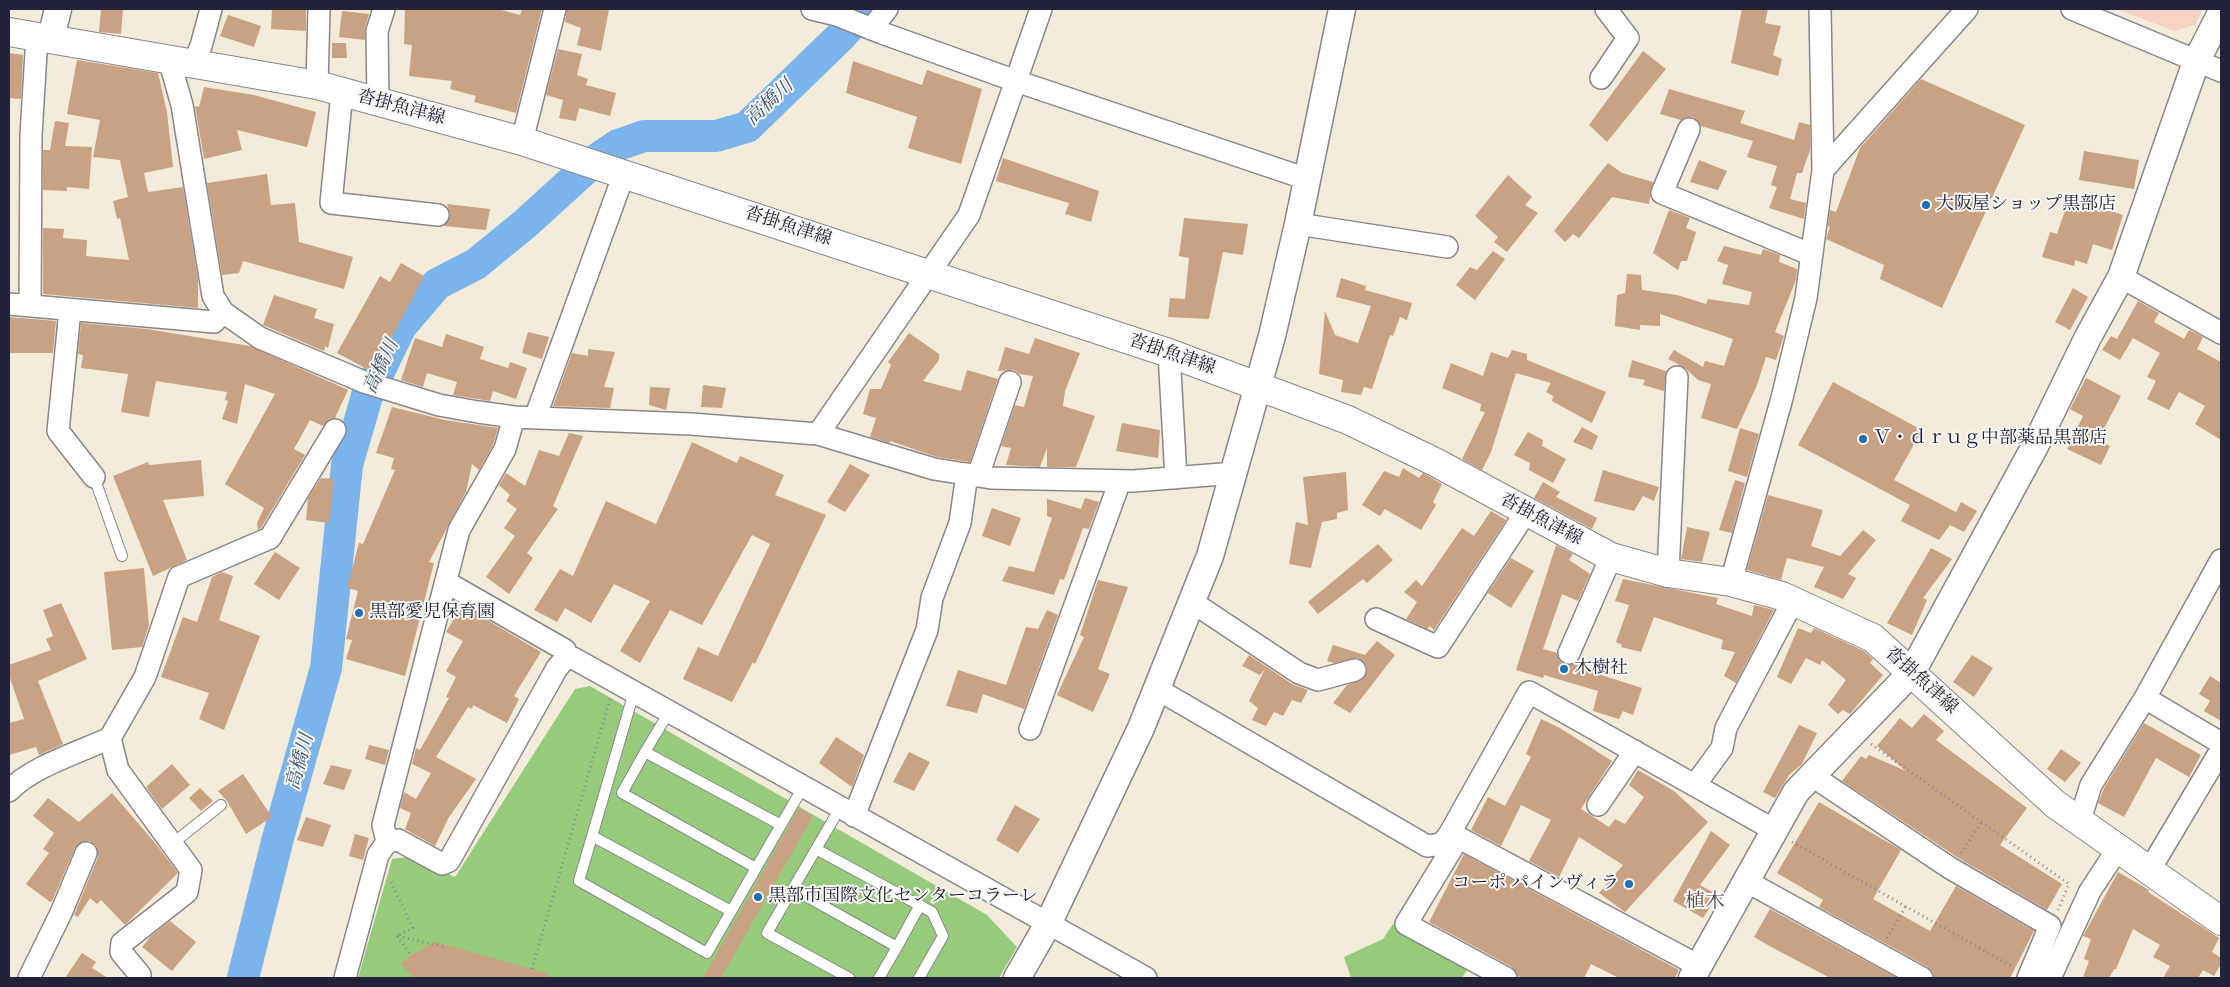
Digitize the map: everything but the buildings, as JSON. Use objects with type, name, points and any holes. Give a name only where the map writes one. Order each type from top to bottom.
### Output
[{"type":"main road","name":"沓掛魚津線","points":[[9,32],[330,88],[522,141],[930,273],[1169,353],[1348,420],[1434,462],[1611,557],[1668,573],[1731,582],[1793,601],[1873,638],[2055,804],[2117,850],[2221,921]]},
{"type":"street","points":[[30,306],[31,135],[44,37],[58,9]]},
{"type":"street","points":[[211,9],[201,46],[181,61],[182,105],[213,296],[222,312],[260,338],[364,382],[439,405],[525,417],[691,424],[818,434],[934,469],[972,475],[1120,481],[1235,473]]},
{"type":"street","points":[[319,9],[330,88],[331,203],[438,215]]},
{"type":"street","points":[[378,102],[377,31],[384,9]]},
{"type":"street","points":[[522,141],[555,9]]},
{"type":"street","points":[[812,9],[837,15],[1016,80],[1307,179]]},
{"type":"street","points":[[872,29],[887,9]]},
{"type":"street","points":[[818,434],[969,215],[1041,9]]},
{"type":"street","points":[[1016,978],[1048,924],[1141,728],[1210,556],[1258,387],[1298,224],[1342,9]]},
{"type":"street","points":[[1601,78],[1628,38],[1606,9]]},
{"type":"street","points":[[1731,582],[1782,398],[1806,298],[1823,170],[1820,9]]},
{"type":"street","points":[[1823,170],[1967,9]]},
{"type":"street","points":[[2072,9],[2221,71]]},
{"type":"street","points":[[1454,835],[1696,972],[1746,881],[1781,835],[1796,792],[1912,672],[2035,446],[2088,337],[2121,278],[2196,62],[2221,13]]},
{"type":"street","points":[[1689,129],[1662,193],[1812,255]]},
{"type":"street","points":[[346,978],[383,848],[383,825],[459,530],[525,417],[624,174]]},
{"type":"street","points":[[1298,224],[1447,247]]},
{"type":"street","points":[[2121,278],[2221,333]]},
{"type":"street","points":[[9,304],[214,322],[222,312]]},
{"type":"street","points":[[70,310],[58,431],[94,478]]},
{"type":"street","points":[[1169,353],[1176,478]]},
{"type":"street","points":[[1668,573],[1677,376]]},
{"type":"street","points":[[847,812],[927,630],[932,598],[960,523],[972,475],[1010,382]]},
{"type":"street","points":[[9,791],[15,785],[48,766],[110,738],[144,676],[179,577],[270,538],[335,430]]},
{"type":"street","points":[[1030,729],[1120,481]]},
{"type":"street","points":[[1376,619],[1438,647],[1526,512]]},
{"type":"street","points":[[1569,653],[1611,557]]},
{"type":"street","points":[[2080,823],[2091,784],[2144,698],[2221,560]]},
{"type":"street","points":[[446,582],[565,650],[565,660]]},
{"type":"street","points":[[1695,785],[1722,748],[1726,728],[1793,601]]},
{"type":"street","points":[[1192,602],[1299,673],[1318,680],[1355,670]]},
{"type":"street","points":[[383,848],[398,840],[442,864],[449,861],[557,668],[565,660],[573,658],[1146,978]]},
{"type":"street","points":[[1157,689],[1427,846],[1442,844],[1454,835]]},
{"type":"street","points":[[1506,978],[1406,924],[1529,692],[1781,835]]},
{"type":"street","points":[[2144,698],[2221,743]]},
{"type":"street","points":[[110,738],[118,770],[191,870],[188,892],[122,943],[121,952],[140,974],[138,978]]},
{"type":"street","points":[[2149,871],[2221,750]]},
{"type":"street","points":[[1598,805],[1635,752]]},
{"type":"street","points":[[1811,775],[1950,868],[2050,926],[2028,977]]},
{"type":"street","points":[[2050,978],[2090,891],[2117,850]]},
{"type":"street","points":[[29,978],[61,913],[86,853]]},
{"type":"street","points":[[1746,881],[1922,978]]},
{"type":"lane","points":[[94,478],[122,556]]},
{"type":"lane","points":[[634,692],[579,881],[707,953],[803,787]]},
{"type":"lane","points":[[622,793],[669,712]]},
{"type":"lane","points":[[645,752],[781,825]]},
{"type":"lane","points":[[607,785],[756,868]]},
{"type":"lane","points":[[172,844],[221,805]]},
{"type":"lane","points":[[847,812],[816,848],[767,933],[849,978]]},
{"type":"lane","points":[[592,836],[731,911]]},
{"type":"lane","points":[[816,848],[932,912],[943,936],[919,978]]},
{"type":"lane","points":[[793,889],[897,947]]},
{"type":"lane","points":[[879,978],[920,905]]},
{"type":"path","points":[[532,969],[615,682]]},
{"type":"path","points":[[1950,868],[1982,822]]},
{"type":"path","points":[[1781,835],[2028,977]]},
{"type":"path","points":[[383,848],[413,928],[397,936]]},
{"type":"path","points":[[1878,954],[1906,906]]},
{"type":"path","points":[[397,936],[444,947]]},
{"type":"path","points":[[397,936],[412,955]]},
{"type":"shaded area","points":[[2117,9],[2203,9],[2195,25],[2174,31]]},
{"type":"green space","points":[[590,686],[987,915],[1017,947],[999,978],[358,978],[392,859],[408,857],[455,877],[575,689]]},
{"type":"green space","points":[[1393,924],[1468,968],[1462,978],[1351,978],[1344,957],[1383,939]]},
{"type":"waterway","name":"高橋川","points":[[243,978],[278,838],[326,668],[347,465],[367,396],[401,326],[437,284],[476,264],[526,223],[593,162],[618,145],[644,136],[716,136],[747,127],[842,35],[865,9]]},
{"type":"place","name":"大阪屋ショップ黒部店","points":[[1926,205]]},
{"type":"place","name":"Ｖ・ｄｒｕｇ中部薬品黒部店","points":[[1863,439]]},
{"type":"place","name":"黒部愛児保育園","points":[[359,613]]},
{"type":"place","name":"木樹社","points":[[1564,669]]},
{"type":"place","name":"コーポ パインヴィラ","points":[[1629,884]]},
{"type":"place","name":"黒部市国際文化センターコラーレ","points":[[758,897]]},
{"type":"district","name":"植木","points":[[1705,902]]}]
